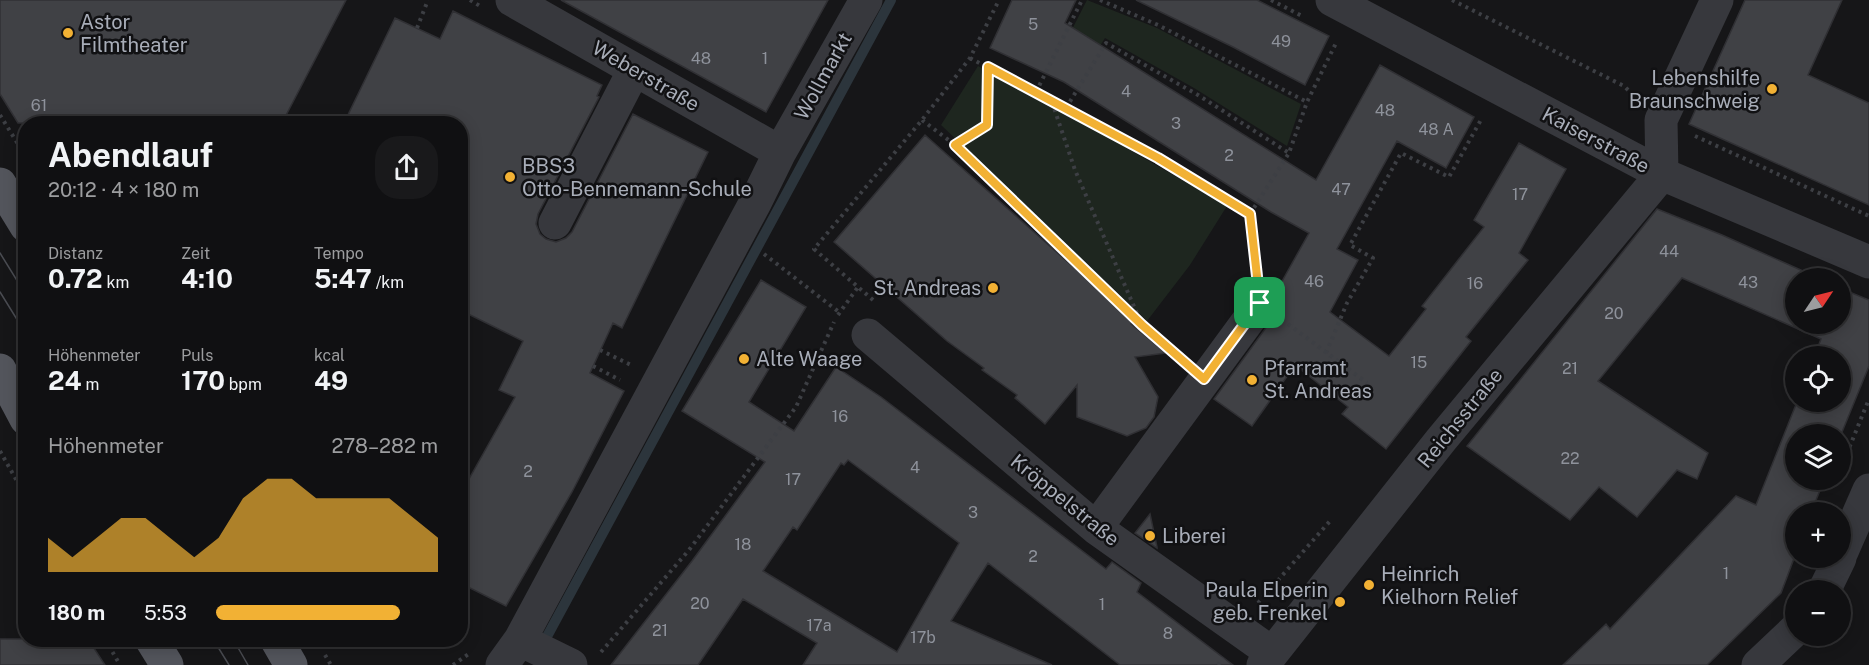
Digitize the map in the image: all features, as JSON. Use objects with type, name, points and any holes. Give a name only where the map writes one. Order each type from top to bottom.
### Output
[{"type":"main road","points":[[0,184],[18,213]]},
{"type":"main road","points":[[0,370],[18,404]]},
{"type":"main road","points":[[156,647],[167,665]]},
{"type":"main road","points":[[281,647],[291,665]]},
{"type":"street","name":"Weberstraße","points":[[512,0],[780,152]]},
{"type":"street","name":"Wollmarkt","points":[[780,152],[866,0]]},
{"type":"street","points":[[1662,174],[1661,120],[1717,0]]},
{"type":"street","name":"Kaiserstraße","points":[[1342,6],[1662,174],[1869,262]]},
{"type":"street","points":[[555,223],[634,70]]},
{"type":"street","points":[[586,659],[511,652],[755,203],[780,152]]},
{"type":"street","name":"Reichsstraße","points":[[1267,659],[1441,440],[1662,174]]},
{"type":"street","points":[[1096,528],[1260,303]]},
{"type":"street","name":"Kröppelstraße","points":[[868,335],[1096,528],[1267,659]]},
{"type":"street","points":[[1851,532],[1869,490]]},
{"type":"street","points":[[1758,665],[1785,639]]},
{"type":"path","points":[[417,28],[428,0]]},
{"type":"path","points":[[586,659],[688,549],[796,406],[839,312],[858,287],[814,249],[922,120],[970,58],[999,0]]},
{"type":"path","points":[[1036,92],[1082,0]]},
{"type":"path","points":[[1100,0],[1158,25],[1307,102]]},
{"type":"path","points":[[1452,0],[1624,86],[1661,120],[1869,216]]},
{"type":"path","points":[[1342,6],[1289,153],[1250,214],[1260,303],[1367,383]]},
{"type":"path","points":[[1066,108],[1106,43],[1198,95],[1289,153]]},
{"type":"path","points":[[970,58],[1158,158],[1250,214]]},
{"type":"path","points":[[955,145],[987,125],[988,67]]},
{"type":"path","points":[[1052,101],[1075,170],[1142,325]]},
{"type":"path","points":[[1326,353],[1347,303],[1373,258],[1350,245],[1401,153],[1449,177],[1485,113]]},
{"type":"path","points":[[0,115],[18,144]]},
{"type":"path","points":[[922,120],[955,145],[1142,325],[1204,379]]},
{"type":"path","points":[[759,250],[839,312]]},
{"type":"path","points":[[600,350],[637,368]]},
{"type":"path","points":[[593,366],[629,384]]},
{"type":"path","points":[[1851,442],[1869,399]]},
{"type":"path","points":[[0,451],[18,483]]},
{"type":"path","points":[[110,647],[120,665]]},
{"type":"shaded area","points":[[1087,0],[1157,28],[1301,104],[1287,146],[1194,88],[1105,38],[1090,62],[1063,47]]},
{"type":"shaded area","points":[[978,66],[1078,120],[1227,206],[1190,265],[1147,321],[941,125]]},
{"type":"building","points":[[0,0],[346,0],[286,116],[18,116],[18,123],[0,94]]},
{"type":"building","points":[[561,0],[828,0],[766,112]]},
{"type":"building","points":[[1012,0],[1076,0],[1065,23],[1316,180],[1380,65],[1474,117],[1446,168],[1397,141],[1337,249],[1358,260],[1330,312],[1389,356],[1426,309],[1422,306],[1484,227],[1474,220],[1519,143],[1566,169],[1519,253],[1528,260],[1466,337],[1471,341],[1386,449],[1342,414],[1348,407],[1295,365],[1252,426],[1214,399],[1276,314],[1280,304],[1276,292],[1309,233],[1271,212],[1064,82],[990,48]]},
{"type":"building","points":[[1136,0],[1257,0],[1329,36],[1305,85]]},
{"type":"building","name":"Lebenshilfe Braunschweig","points":[[1745,0],[1842,0],[1808,75],[1869,103],[1869,205],[1689,124]]},
{"type":"building","points":[[453,11],[602,85],[597,96],[599,97],[538,214],[536,224],[540,234],[546,239],[556,242],[566,238],[572,232],[633,114],[708,152],[622,328],[613,323],[590,373],[624,391],[572,492],[506,606],[468,587],[468,481],[515,397],[499,390],[523,341],[468,314],[468,116],[347,116],[395,18],[440,39]]},
{"type":"building","name":"St. Andreas","points":[[925,135],[1083,273],[1134,320],[1131,324],[1166,353],[1135,357],[1158,397],[1154,417],[1146,428],[1127,436],[1077,417],[1077,385],[1045,424],[1015,398],[1017,395],[947,341],[834,242]]},
{"type":"building","points":[[1657,209],[1796,268],[1785,268],[1785,323],[1682,278],[1598,381],[1708,453],[1697,479],[1677,470],[1637,517],[1599,487],[1570,520],[1467,446]]},
{"type":"building","points":[[761,280],[806,307],[749,402],[794,431],[836,367],[881,397],[1106,569],[1112,562],[1141,583],[1137,592],[1233,665],[1120,665],[988,563],[951,621],[1052,665],[803,665],[817,643],[743,599],[698,665],[611,665],[765,462],[682,411]],"holes":[[[848,460],[959,543],[897,652],[763,571],[793,527],[797,530],[841,463],[844,465]]]},
{"type":"building","points":[[1851,293],[1869,300],[1869,366],[1851,410],[1851,346],[1818,346],[1821,339],[1810,334],[1851,334]]},
{"type":"building","points":[[1793,412],[1850,412],[1845,424],[1788,424]]},
{"type":"building","points":[[1785,432],[1785,490],[1820,490],[1815,502],[1785,502],[1785,568],[1790,568],[1781,593],[1707,665],[1563,665],[1606,624],[1610,629],[1736,496],[1756,505]]},
{"type":"building","points":[[1150,514],[1157,547],[1157,548],[1135,533]]},
{"type":"building","points":[[0,639],[18,639],[18,647],[93,647],[105,665],[0,665]]},
{"type":"waterway","points":[[544,642],[891,0]]},
{"type":"tram line","points":[[0,253],[18,282]]},
{"type":"tram line","points":[[0,292],[18,321]]},
{"type":"tram line","points":[[218,647],[229,665]]},
{"type":"tram line","points":[[238,647],[248,665]]},
{"type":"place","name":"Astor Filmtheater","points":[[68,33]]},
{"type":"place","name":"Lebenshilfe Braunschweig","points":[[1772,89]]},
{"type":"place","name":"BBS3 Otto-Bennemann-Schule","points":[[510,177]]},
{"type":"place","name":"St. Andreas","points":[[993,288]]},
{"type":"place","name":"Alte Waage","points":[[744,359]]},
{"type":"place","name":"Pfarramt St. Andreas","points":[[1252,380]]},
{"type":"place","name":"Liberei","points":[[1150,536]]},
{"type":"place","name":"Heinrich Kielhorn Relief","points":[[1369,585]]},
{"type":"place","name":"Paula Elperin geb. Frenkel","points":[[1340,602]]},
{"type":"route","points":[[988,67],[1158,158],[1250,214],[1260,303],[1204,379],[1142,325],[955,145],[987,125],[988,67]]}]
